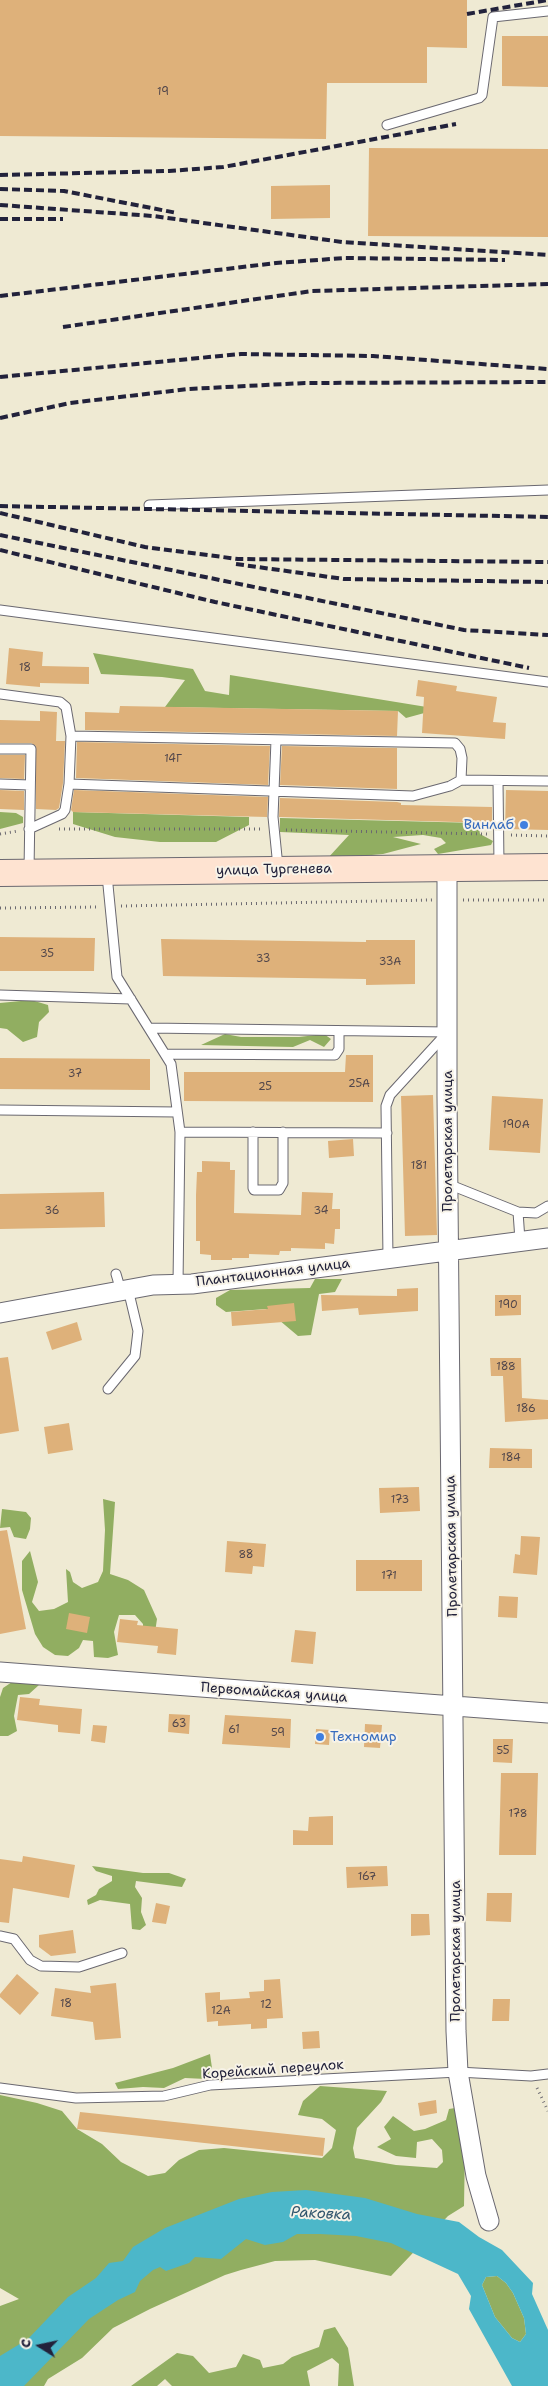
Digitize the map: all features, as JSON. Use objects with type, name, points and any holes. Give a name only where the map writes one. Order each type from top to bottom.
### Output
[{"type":"main road","name":"улица Тургенева","points":[[0,873],[548,867]]},
{"type":"street","name":"Пролетарская улица","points":[[447,868],[448,1250],[456,2021],[458,2072],[476,2176],[489,2221]]},
{"type":"street","name":"Плантационная улица","points":[[0,1313],[121,1285],[178,1284],[548,1238]]},
{"type":"street","name":"Первомайская улица","points":[[2,1676],[548,1713]]},
{"type":"lane","points":[[387,125],[479,98],[482,95],[493,17],[548,11]]},
{"type":"lane","points":[[149,505],[548,490]]},
{"type":"lane","points":[[0,610],[548,682]]},
{"type":"lane","points":[[0,694],[60,702],[66,707],[71,736],[69,784],[62,814],[29,829]]},
{"type":"lane","points":[[71,736],[455,743],[460,749],[462,758],[460,780]]},
{"type":"lane","points":[[276,740],[273,817],[278,870]]},
{"type":"lane","points":[[0,749],[31,749],[29,873]]},
{"type":"lane","points":[[69,784],[413,796],[450,786],[460,780],[548,781]]},
{"type":"lane","points":[[498,781],[499,868]]},
{"type":"lane","points":[[0,784],[30,785]]},
{"type":"lane","points":[[106,872],[108,906],[117,977],[171,1064],[180,1132],[178,1284]]},
{"type":"lane","points":[[0,995],[131,999]]},
{"type":"lane","points":[[149,1028],[448,1032]]},
{"type":"lane","points":[[165,1054],[335,1055],[339,1049],[340,1030]]},
{"type":"lane","points":[[388,1258],[386,1106],[390,1095],[448,1032]]},
{"type":"lane","points":[[0,1110],[177,1112]]},
{"type":"lane","points":[[180,1132],[387,1133]]},
{"type":"lane","points":[[253,1132],[253,1188],[254,1190],[279,1190],[282,1187],[283,1132]]},
{"type":"lane","points":[[448,1184],[518,1212],[536,1212],[548,1206]]},
{"type":"lane","points":[[518,1212],[520,1240]]},
{"type":"lane","points":[[108,1389],[135,1356],[138,1331],[121,1285]]},
{"type":"lane","points":[[0,1936],[14,1939],[30,1960],[41,1966],[78,1968],[122,1953]]},
{"type":"lane","name":"Корейский переулок","points":[[0,2088],[76,2098],[164,2096],[210,2086],[458,2072],[531,2076],[548,2074]]},
{"type":"path","points":[[0,908],[417,899],[548,900]]},
{"type":"path","points":[[531,2076],[548,2111]]},
{"type":"green space","points":[[93,653],[193,669],[205,691],[229,695],[230,675],[439,709],[406,718],[398,711],[165,707],[185,680],[101,674]]},
{"type":"green space","points":[[0,812],[16,813],[23,817],[23,823],[0,829]]},
{"type":"green space","points":[[73,812],[249,817],[249,825],[216,842],[160,842],[115,837],[73,824]]},
{"type":"green space","points":[[280,818],[478,823],[480,834],[493,841],[491,845],[438,854],[434,849],[446,843],[441,838],[423,835],[393,837],[421,844],[383,854],[327,859],[349,835],[280,832]]},
{"type":"green space","points":[[31,1000],[48,1005],[49,1012],[39,1022],[37,1037],[23,1042],[7,1029],[0,1028],[0,1003]]},
{"type":"green space","points":[[225,1034],[241,1037],[299,1037],[324,1034],[331,1039],[324,1047],[310,1040],[293,1047],[201,1045]]},
{"type":"green space","points":[[315,1279],[342,1279],[335,1292],[319,1294],[311,1335],[298,1336],[266,1309],[226,1312],[216,1305],[216,1298],[230,1290],[310,1288]]},
{"type":"green space","points":[[103,1499],[115,1502],[110,1574],[128,1580],[144,1590],[157,1619],[154,1639],[143,1641],[143,1624],[135,1615],[119,1615],[114,1632],[118,1655],[108,1658],[94,1657],[93,1641],[83,1640],[79,1648],[68,1656],[55,1655],[43,1647],[35,1634],[22,1590],[22,1561],[30,1551],[38,1582],[32,1602],[39,1611],[54,1609],[68,1602],[66,1569],[70,1572],[73,1582],[82,1588],[98,1582],[103,1571],[105,1530]]},
{"type":"green space","points":[[2,1509],[26,1512],[31,1518],[30,1529],[26,1539],[14,1537],[10,1527],[0,1528]]},
{"type":"green space","points":[[32,1679],[39,1685],[29,1694],[18,1695],[14,1716],[17,1731],[8,1736],[0,1736],[0,1697],[3,1688],[12,1682]]},
{"type":"green space","points":[[92,1866],[143,1873],[169,1873],[186,1879],[182,1887],[136,1881],[135,1887],[142,1898],[141,1912],[146,1925],[140,1930],[132,1929],[130,1904],[100,1900],[88,1905],[87,1900],[112,1881],[112,1876],[96,1871]]},
{"type":"green space","points":[[210,2054],[212,2068],[206,2079],[185,2078],[164,2088],[118,2089],[115,2083],[173,2068]]},
{"type":"green space","points":[[320,2086],[387,2091],[381,2102],[357,2128],[353,2148],[355,2158],[396,2165],[437,2168],[443,2162],[442,2150],[432,2139],[417,2142],[416,2158],[396,2156],[377,2147],[391,2139],[384,2127],[393,2116],[414,2131],[425,2129],[446,2120],[449,2109],[455,2108],[465,2147],[464,2206],[448,2216],[391,2276],[315,2260],[275,2261],[241,2270],[225,2275],[113,2328],[82,2358],[48,2379],[44,2386],[0,2386],[0,2306],[19,2299],[0,2288],[0,2095],[62,2111],[77,2129],[102,2144],[121,2162],[148,2176],[165,2173],[179,2160],[199,2150],[224,2148],[322,2158],[332,2148],[336,2130],[322,2119],[298,2115],[303,2101]]},
{"type":"green space","points":[[497,2276],[506,2283],[513,2293],[524,2318],[526,2334],[520,2342],[512,2338],[495,2317],[482,2285],[486,2277]]},
{"type":"green space","points":[[335,2327],[348,2348],[354,2386],[338,2386],[339,2364],[332,2358],[307,2371],[310,2386],[172,2386],[165,2379],[157,2386],[131,2386],[177,2353],[193,2356],[209,2373],[236,2367],[243,2354],[260,2360],[263,2368],[283,2364],[292,2357],[319,2347],[324,2330]]},
{"type":"water","name":"Раковка","points":[[306,2190],[365,2198],[417,2214],[459,2222],[479,2237],[502,2250],[533,2283],[532,2294],[548,2330],[548,2386],[512,2386],[469,2309],[471,2296],[458,2274],[391,2243],[356,2236],[297,2234],[283,2242],[265,2245],[246,2239],[221,2259],[195,2257],[189,2263],[166,2271],[160,2267],[153,2270],[140,2281],[135,2292],[118,2300],[89,2319],[24,2386],[0,2386],[0,2356],[28,2339],[68,2297],[96,2278],[109,2263],[123,2261],[133,2247],[165,2228],[239,2199],[272,2192]],"holes":[[[497,2276],[506,2283],[513,2293],[524,2318],[526,2334],[520,2342],[512,2338],[495,2317],[482,2285],[486,2277]]]},
{"type":"building","points":[[0,0],[467,0],[467,48],[427,47],[427,83],[327,83],[326,139],[0,136]]},
{"type":"building","points":[[502,36],[548,36],[548,87],[502,86]]},
{"type":"building","points":[[369,148],[548,149],[548,237],[368,236]]},
{"type":"building","points":[[330,185],[330,218],[271,219],[271,186]]},
{"type":"building","points":[[9,648],[43,652],[42,666],[89,667],[89,684],[40,683],[40,687],[6,684]]},
{"type":"building","points":[[418,680],[457,686],[456,691],[497,697],[493,722],[506,723],[505,739],[422,733],[424,697],[416,696]]},
{"type":"building","points":[[120,706],[398,711],[397,736],[85,730],[85,712],[119,713]]},
{"type":"building","points":[[40,711],[57,712],[56,741],[65,741],[63,783],[59,808],[56,810],[36,809],[36,746],[31,743],[0,743],[0,720],[40,721]]},
{"type":"building","points":[[77,742],[270,746],[268,785],[76,778]]},
{"type":"building","points":[[282,746],[397,748],[397,789],[280,785]]},
{"type":"building","points":[[0,755],[25,755],[24,779],[0,778]]},
{"type":"building","points":[[0,790],[24,791],[24,810],[0,809]]},
{"type":"building","points":[[74,790],[268,797],[267,817],[73,812],[71,810]]},
{"type":"building","points":[[506,790],[548,791],[548,830],[505,829]]},
{"type":"building","points":[[280,798],[397,802],[401,803],[401,805],[492,807],[492,823],[279,817]]},
{"type":"building","points":[[0,937],[95,938],[94,971],[0,971]]},
{"type":"building","points":[[161,939],[366,942],[366,940],[415,940],[415,984],[366,985],[366,979],[163,976]]},
{"type":"building","points":[[346,1055],[373,1055],[373,1102],[184,1101],[184,1072],[345,1072]]},
{"type":"building","points":[[0,1058],[150,1059],[150,1090],[0,1089]]},
{"type":"building","points":[[433,1095],[437,1235],[405,1236],[401,1096]]},
{"type":"building","points":[[492,1096],[543,1099],[540,1153],[489,1150]]},
{"type":"building","points":[[353,1139],[354,1156],[329,1158],[328,1141]]},
{"type":"building","points":[[202,1161],[230,1162],[230,1170],[235,1170],[234,1213],[301,1215],[302,1192],[333,1193],[332,1209],[340,1209],[340,1229],[335,1229],[334,1244],[325,1243],[325,1249],[291,1248],[291,1251],[280,1251],[279,1255],[249,1254],[249,1258],[232,1258],[232,1260],[211,1260],[211,1255],[200,1254],[200,1241],[196,1241],[196,1195],[197,1172],[202,1172]]},
{"type":"building","points":[[104,1192],[105,1227],[0,1229],[0,1194]]},
{"type":"building","points":[[418,1288],[418,1311],[359,1315],[358,1308],[322,1311],[321,1295],[397,1296],[397,1289]]},
{"type":"building","points":[[495,1295],[521,1295],[521,1315],[495,1316]]},
{"type":"building","points":[[294,1303],[296,1321],[232,1326],[231,1312],[268,1309],[267,1306]]},
{"type":"building","points":[[77,1322],[82,1340],[52,1350],[46,1332]]},
{"type":"building","points":[[8,1357],[19,1431],[0,1434],[0,1358]]},
{"type":"building","points":[[490,1358],[521,1358],[522,1398],[548,1400],[548,1419],[505,1422],[503,1376],[491,1376]]},
{"type":"building","points":[[69,1423],[73,1450],[48,1454],[44,1427]]},
{"type":"building","points":[[490,1448],[532,1449],[532,1468],[489,1468]]},
{"type":"building","points":[[419,1487],[420,1511],[380,1513],[379,1488]]},
{"type":"building","points":[[7,1530],[26,1629],[0,1634],[0,1531]]},
{"type":"building","points":[[521,1536],[540,1537],[537,1575],[513,1573],[515,1554],[520,1555]]},
{"type":"building","points":[[227,1541],[266,1544],[264,1567],[253,1566],[252,1574],[225,1572]]},
{"type":"building","points":[[356,1560],[422,1560],[422,1591],[356,1591]]},
{"type":"building","points":[[499,1596],[518,1597],[517,1618],[498,1617]]},
{"type":"building","points":[[69,1613],[90,1617],[87,1633],[66,1629]]},
{"type":"building","points":[[120,1619],[138,1621],[137,1625],[178,1629],[176,1655],[157,1653],[158,1646],[117,1642]]},
{"type":"building","points":[[295,1630],[316,1632],[313,1664],[291,1662]]},
{"type":"building","points":[[20,1697],[40,1699],[39,1705],[82,1709],[80,1734],[58,1732],[58,1725],[17,1720]]},
{"type":"building","points":[[169,1714],[190,1715],[189,1734],[168,1732]]},
{"type":"building","points":[[225,1715],[291,1719],[290,1748],[222,1744]]},
{"type":"building","points":[[365,1724],[382,1725],[380,1748],[364,1747]]},
{"type":"building","points":[[93,1725],[107,1726],[105,1743],[91,1741]]},
{"type":"building","points":[[316,1729],[330,1730],[329,1745],[315,1744]]},
{"type":"building","points":[[493,1739],[513,1739],[512,1763],[493,1762]]},
{"type":"building","points":[[501,1773],[538,1773],[536,1855],[499,1855]]},
{"type":"building","points":[[333,1816],[333,1845],[293,1845],[293,1830],[308,1831],[309,1817]]},
{"type":"building","points":[[23,1856],[75,1865],[69,1898],[13,1888],[9,1923],[0,1922],[0,1859],[22,1862]]},
{"type":"building","points":[[387,1866],[388,1886],[347,1888],[346,1867]]},
{"type":"building","points":[[487,1893],[512,1893],[511,1922],[486,1921]]},
{"type":"building","points":[[156,1903],[170,1906],[166,1924],[152,1922]]},
{"type":"building","points":[[411,1914],[429,1914],[430,1935],[411,1936]]},
{"type":"building","points":[[73,1930],[76,1953],[51,1956],[39,1947],[39,1935]]},
{"type":"building","points":[[17,1974],[39,1993],[20,2015],[0,1997],[0,1994]]},
{"type":"building","points":[[280,1979],[283,2018],[267,2019],[267,2028],[251,2029],[251,2024],[218,2026],[218,2021],[207,2022],[205,1993],[220,1992],[220,2000],[250,1998],[249,1992],[264,1991],[264,1980]]},
{"type":"building","points":[[116,1983],[121,2038],[95,2040],[93,2022],[51,2016],[55,1988],[91,1993],[90,1986]]},
{"type":"building","points":[[493,1999],[510,1999],[509,2021],[492,2021]]},
{"type":"building","points":[[319,2031],[320,2048],[303,2049],[302,2032]]},
{"type":"building","points":[[436,2100],[437,2113],[420,2116],[418,2103]]},
{"type":"building","points":[[80,2112],[325,2138],[323,2156],[77,2129]]},
{"type":"railway","points":[[467,14],[548,0]]},
{"type":"railway","points":[[0,175],[169,171],[223,167],[456,124]]},
{"type":"railway","points":[[0,189],[64,191],[177,213]]},
{"type":"railway","points":[[0,205],[153,216],[342,242],[548,255]]},
{"type":"railway","points":[[0,219],[63,219]]},
{"type":"railway","points":[[0,296],[276,263],[345,258],[505,260]]},
{"type":"railway","points":[[63,327],[312,291],[548,284]]},
{"type":"railway","points":[[0,377],[241,354],[373,356],[548,369]]},
{"type":"railway","points":[[0,418],[70,403],[188,389],[305,383],[548,382]]},
{"type":"railway","points":[[0,506],[548,517]]},
{"type":"railway","points":[[0,513],[145,547],[238,559],[548,562]]},
{"type":"railway","points":[[0,535],[464,630],[548,635]]},
{"type":"railway","points":[[0,550],[215,602],[529,668]]},
{"type":"railway","points":[[236,564],[344,579],[548,582]]},
{"type":"place","name":"Винлаб","points":[[524,825]]},
{"type":"place","name":"Техномир","points":[[320,1737]]}]
